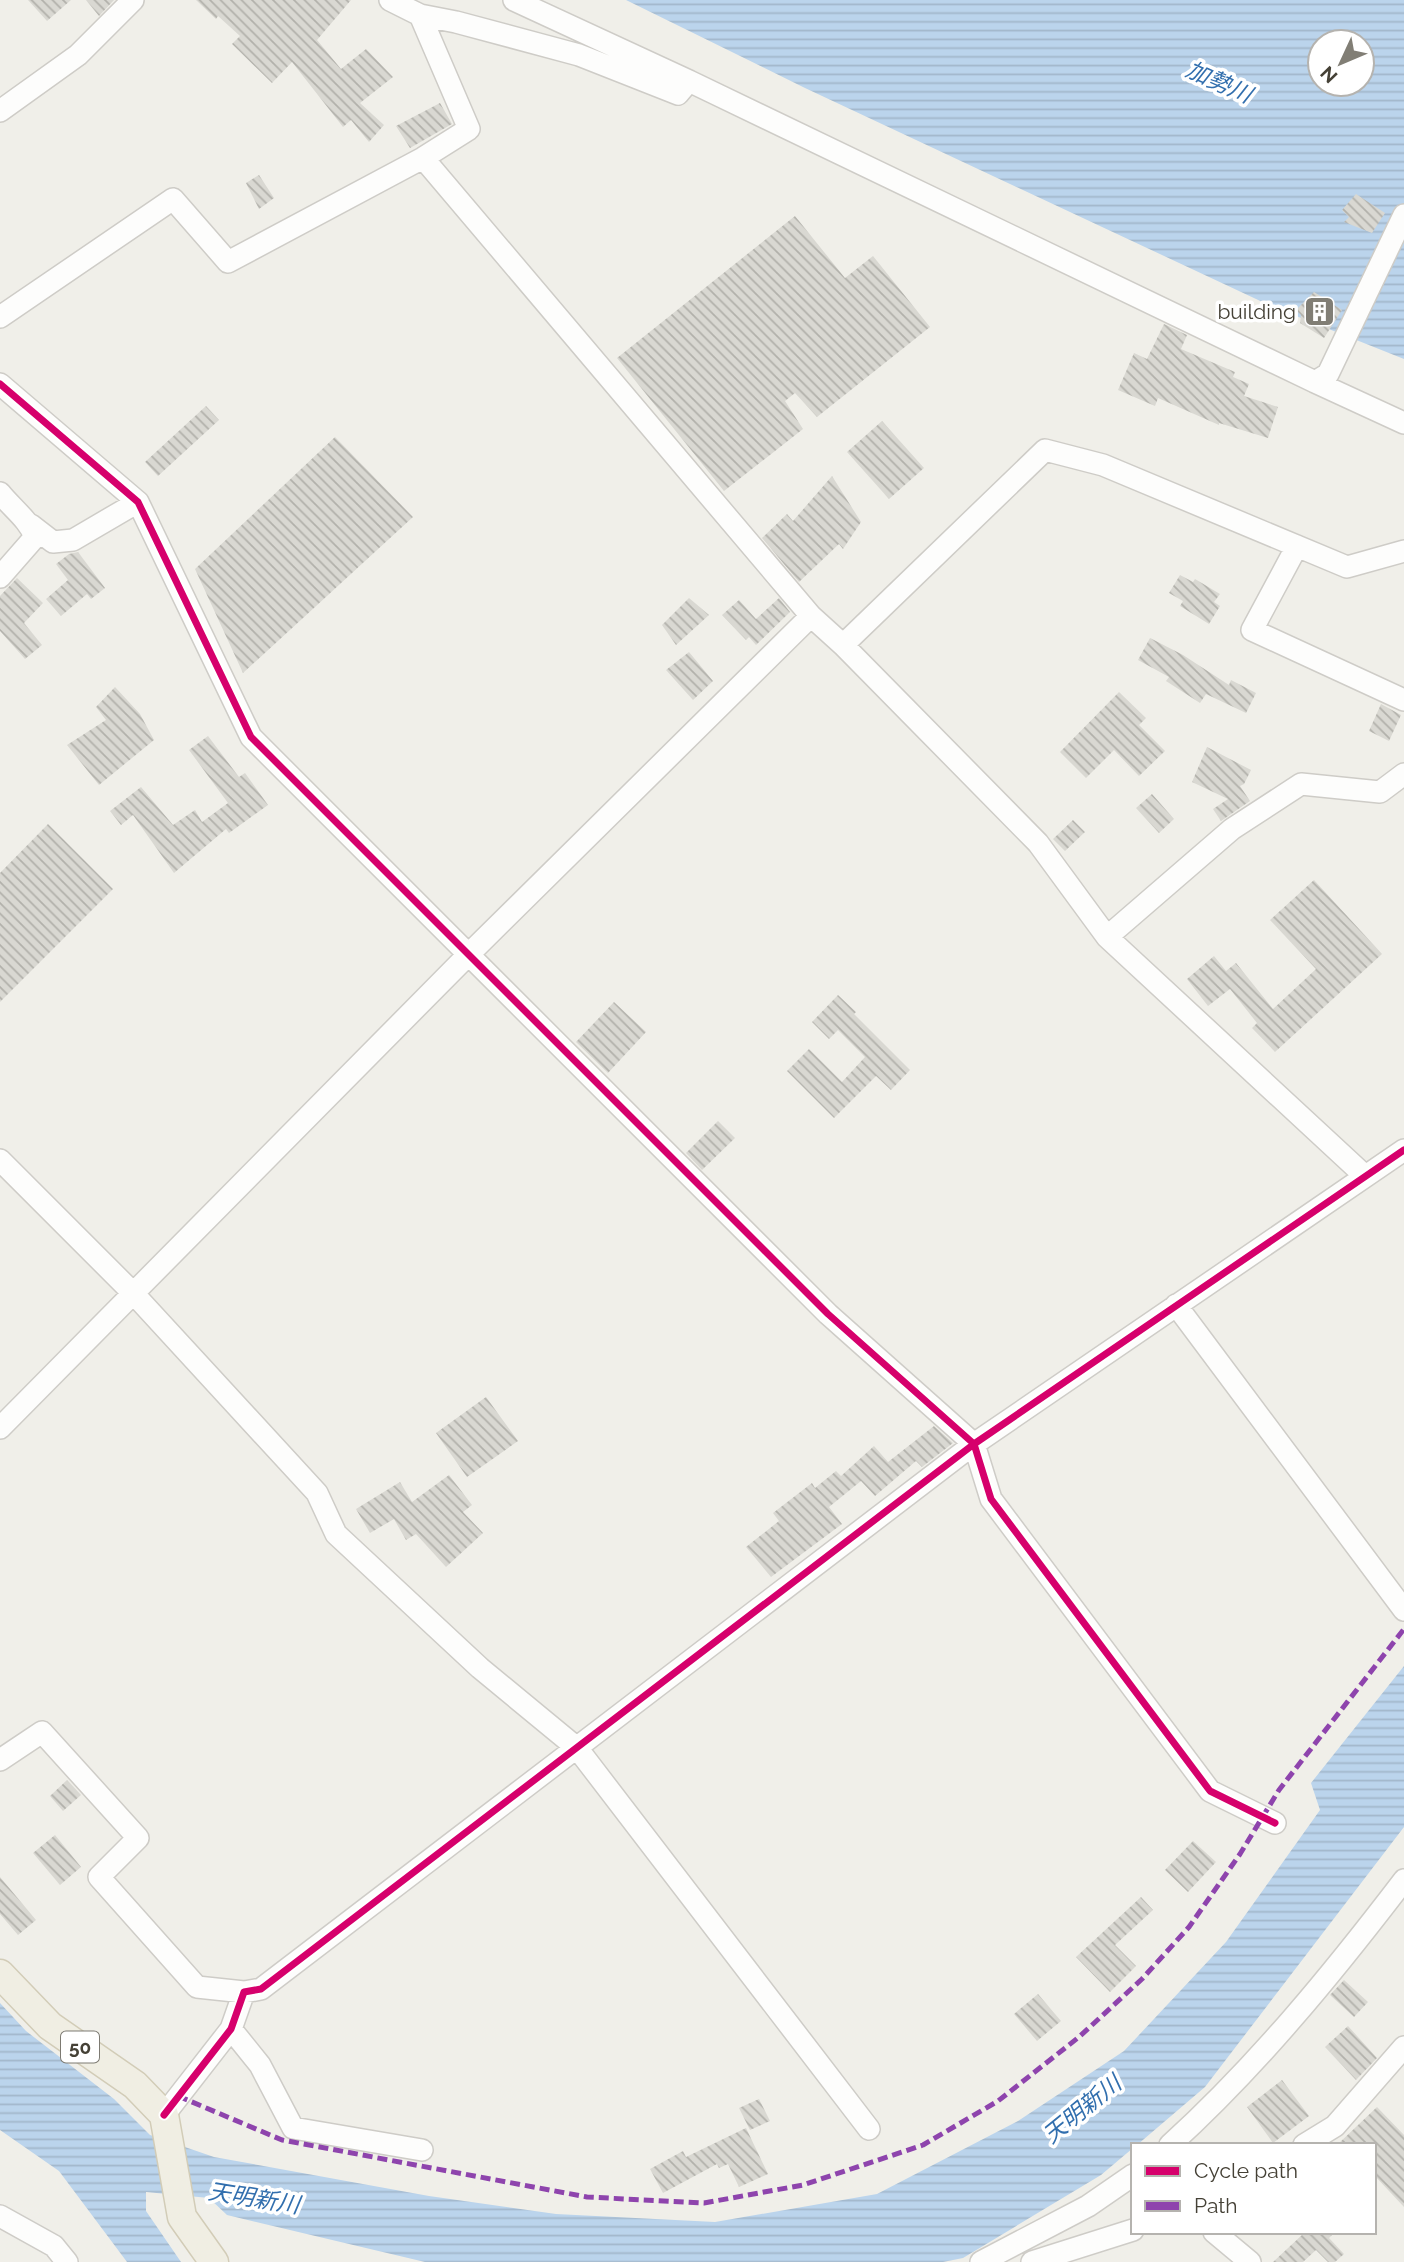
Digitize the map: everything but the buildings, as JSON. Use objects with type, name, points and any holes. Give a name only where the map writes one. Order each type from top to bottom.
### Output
[{"type":"main road","name":"50","points":[[0,1975],[50,2026],[135,2085],[164,2115]]},
{"type":"main road","points":[[164,2115],[182,2217],[214,2262]]},
{"type":"street","points":[[2,115],[78,55],[133,0]]},
{"type":"street","points":[[390,0],[420,15],[579,55],[678,94],[688,81]]},
{"type":"street","points":[[514,0],[1322,378],[1404,423]]},
{"type":"street","points":[[0,317],[173,199],[228,262],[423,159],[469,129],[420,15]]},
{"type":"street","points":[[423,159],[811,616],[843,645],[1038,843],[1107,937],[1365,1176]]},
{"type":"street","points":[[1322,378],[1404,215]]},
{"type":"street","points":[[0,384],[138,502],[251,737],[828,1314],[974,1444],[991,1499],[1210,1791],[1275,1823]]},
{"type":"street","points":[[843,645],[1045,450],[1103,465],[1347,567],[1404,551]]},
{"type":"street","points":[[0,493],[15,512],[53,542],[73,540],[138,502]]},
{"type":"street","points":[[0,577],[35,537],[31,525]]},
{"type":"street","points":[[1297,546],[1252,630],[1404,700]]},
{"type":"street","points":[[0,1428],[468,955],[811,616]]},
{"type":"street","points":[[1107,937],[1232,829],[1301,784],[1381,792],[1404,774]]},
{"type":"street","points":[[0,1760],[42,1732],[138,1838],[99,1877],[197,1987],[244,1992],[261,1990],[974,1444],[1404,1150]]},
{"type":"street","points":[[0,1160],[133,1293],[317,1493],[336,1534],[480,1668],[577,1748],[869,2129]]},
{"type":"street","points":[[1176,1305],[1404,1610]]},
{"type":"street","points":[[1172,2143],[1227,2091],[1349,1953],[1404,1880]]},
{"type":"street","points":[[164,2115],[231,2029],[244,1992]]},
{"type":"street","points":[[231,2029],[260,2065],[293,2128],[422,2150]]},
{"type":"street","points":[[1307,2143],[1335,2126],[1404,2048]]},
{"type":"street","points":[[981,2262],[1088,2206],[1131,2176]]},
{"type":"street","points":[[0,2216],[54,2246],[67,2262]]},
{"type":"street","points":[[1032,2262],[1131,2231]]},
{"type":"street","points":[[1216,2234],[1250,2262]]},
{"type":"street","points":[[1080,2262],[1103,2238]]},
{"type":"water","name":"加勢川","points":[[626,0],[1404,0],[1404,359],[1271,306],[805,88]]},
{"type":"water","name":"天明新川","points":[[1404,1666],[1404,1827],[1205,2087],[1139,2143],[1131,2143],[1131,2150],[1101,2175],[963,2258],[943,2262],[425,2262],[227,2215],[209,2198],[146,2192],[146,2211],[181,2262],[127,2262],[59,2171],[0,2130],[0,2003],[26,2031],[114,2099],[150,2135],[214,2157],[429,2196],[556,2214],[715,2222],[877,2194],[1018,2121],[1124,2051],[1226,1942],[1320,1810],[1311,1783]]},
{"type":"marked path","points":[[178,2096],[282,2140],[587,2197],[704,2203],[803,2185],[923,2145],[998,2101],[1079,2037],[1142,1979],[1189,1927],[1240,1854],[1279,1790],[1404,1629]]},
{"type":"cycle path","points":[[0,384],[138,502],[251,737],[828,1314],[974,1444],[991,1499],[1210,1791],[1275,1823]]},
{"type":"cycle path","points":[[164,2115],[231,2029],[244,1992],[261,1989],[974,1444],[1404,1150]]},
{"type":"place","name":"building","points":[[1319,312]]}]
